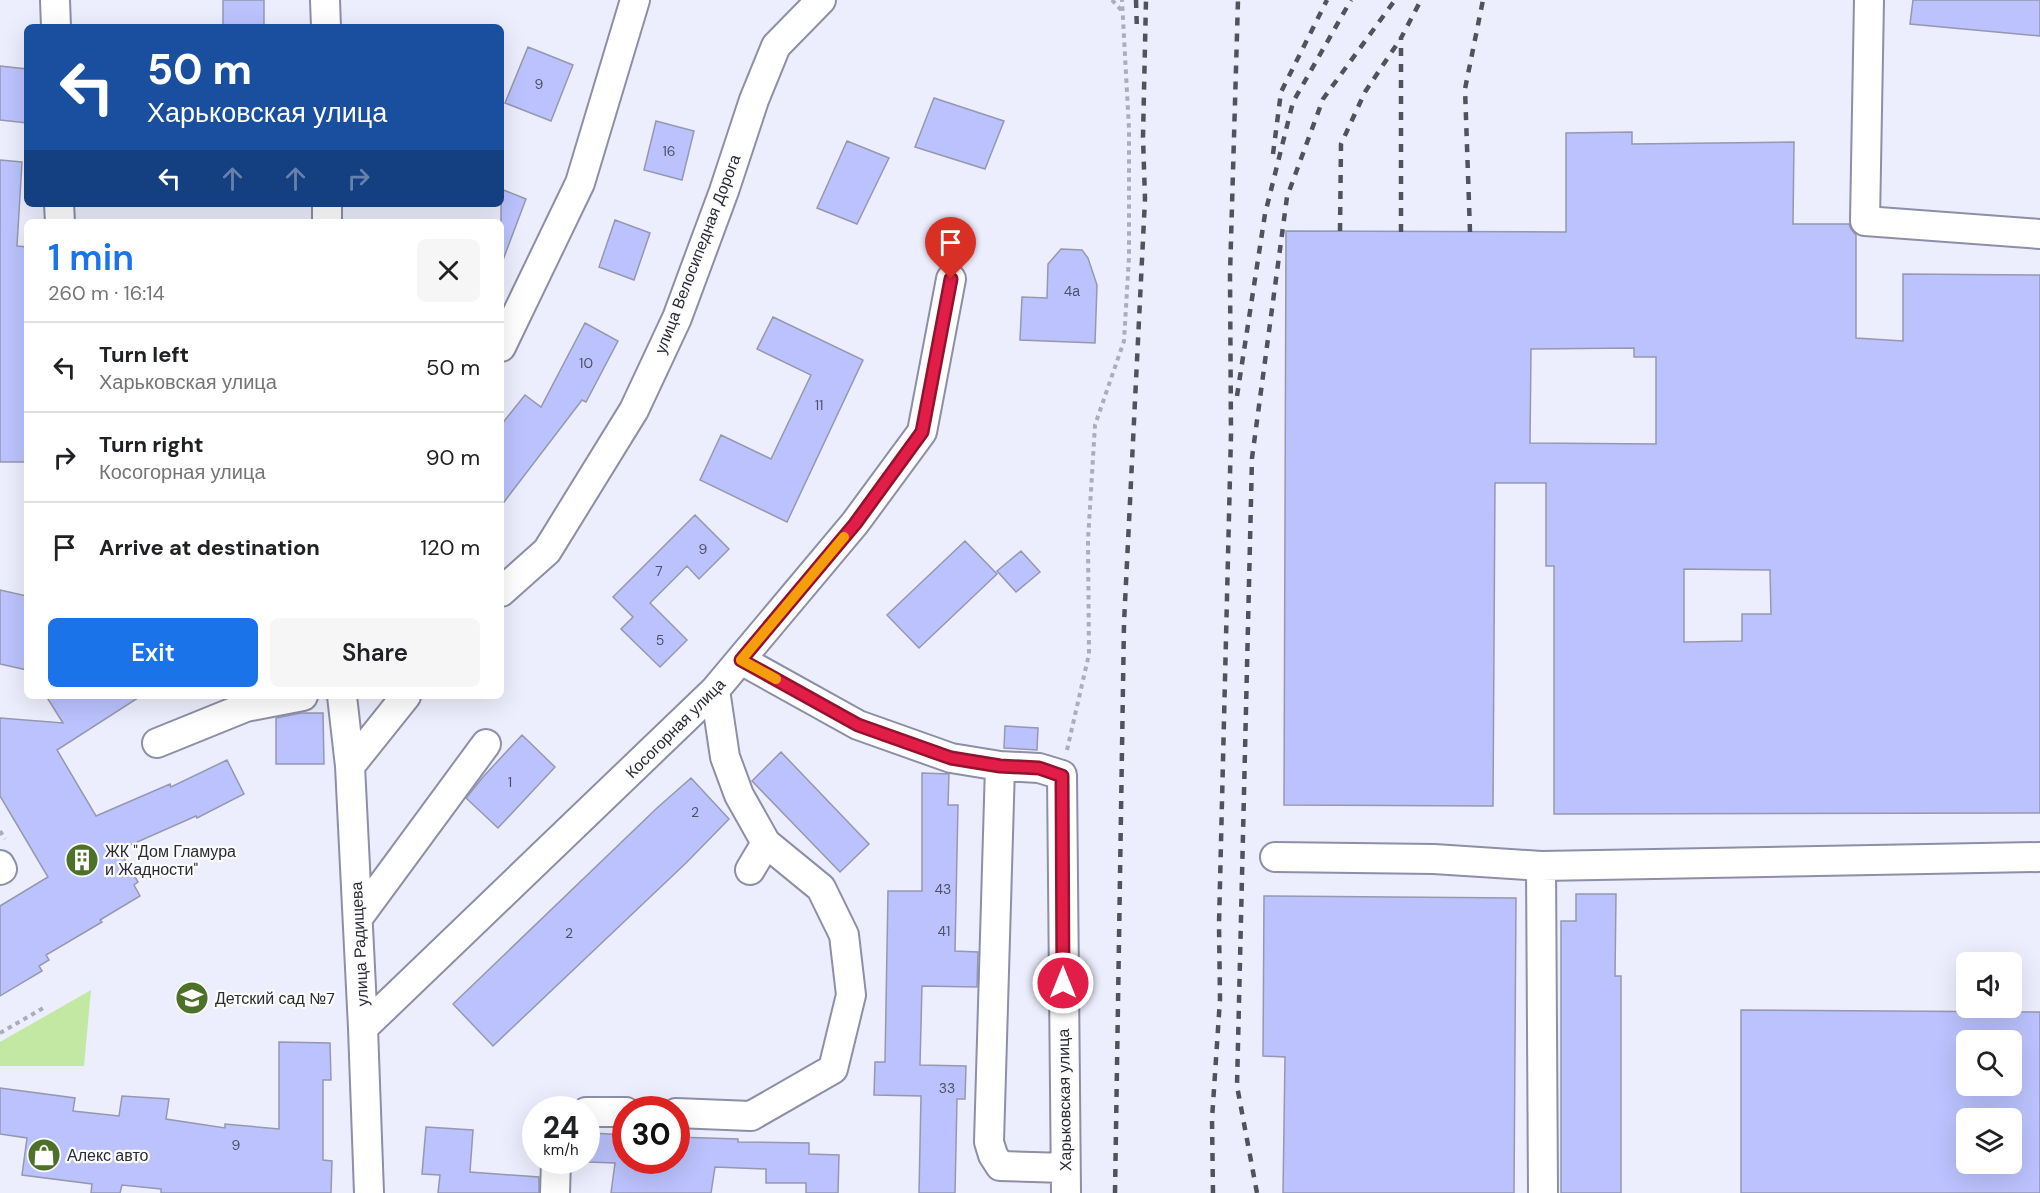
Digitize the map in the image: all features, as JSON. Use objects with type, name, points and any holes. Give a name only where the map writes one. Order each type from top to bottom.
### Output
[{"type":"street","points":[[56,0],[56,24]]},
{"type":"street","points":[[326,0],[326,24]]},
{"type":"street","points":[[504,341],[580,183],[635,0]]},
{"type":"street","name":"улица Велосипедная Дорога","points":[[504,589],[547,551],[634,410],[677,318],[724,191],[754,100],[776,46],[821,0]]},
{"type":"street","points":[[1869,0],[1865,221],[2040,234]]},
{"type":"street","name":"Косогорная улица","points":[[363,1028],[716,690],[855,524],[922,432],[951,279]]},
{"type":"street","points":[[741,660],[858,725],[951,758],[1000,766],[1039,768],[1062,776]]},
{"type":"street","points":[[690,1114],[751,1116],[833,1069],[851,995],[844,935],[821,888],[766,843],[739,795],[726,757],[716,690]]},
{"type":"street","points":[[157,743],[246,707],[287,699]]},
{"type":"street","name":"улица Радищева","points":[[342,699],[350,766],[369,1193]]},
{"type":"street","points":[[350,766],[404,699]]},
{"type":"street","points":[[358,918],[486,744]]},
{"type":"street","points":[[1000,766],[989,1142],[1000,1166],[1065,1180]]},
{"type":"street","name":"Харьковская улица","points":[[1062,776],[1065,1180]]},
{"type":"street","points":[[750,870],[766,843]]},
{"type":"street","points":[[1275,857],[1434,858],[1541,866],[2040,857]]},
{"type":"street","points":[[0,865],[2,869],[0,870]]},
{"type":"street","points":[[1541,866],[1544,1193]]},
{"type":"street","points":[[555,1193],[556,1174]]},
{"type":"path","points":[[1112,0],[1123,12]]},
{"type":"path","points":[[1062,776],[1089,654],[1089,540],[1095,425],[1124,341],[1129,257],[1130,129],[1122,0]]},
{"type":"path","points":[[0,1033],[45,1007]]},
{"type":"green space","points":[[91,990],[84,1066],[0,1066],[0,1042]]},
{"type":"building","points":[[223,0],[264,0],[264,24],[223,24]]},
{"type":"building","points":[[1913,0],[2040,0],[2040,36],[1910,24]]},
{"type":"building","points":[[528,47],[573,65],[551,121],[505,103]]},
{"type":"building","points":[[0,66],[24,69],[24,123],[0,120]]},
{"type":"building","points":[[934,98],[1004,121],[985,169],[915,147]]},
{"type":"building","points":[[656,121],[694,131],[682,180],[644,170]]},
{"type":"building","points":[[1632,132],[1632,144],[1794,142],[1793,224],[1849,224],[1856,235],[1856,338],[1903,341],[1903,274],[2040,275],[2040,813],[1554,814],[1554,566],[1546,566],[1546,483],[1495,483],[1493,806],[1284,805],[1286,231],[1566,232],[1566,133]],"holes":[[[1634,348],[1634,357],[1656,357],[1656,444],[1530,443],[1531,349]],[[1684,569],[1770,570],[1771,614],[1742,614],[1742,641],[1684,642]]]},
{"type":"building","points":[[847,141],[889,158],[857,224],[817,208]]},
{"type":"building","points":[[0,160],[22,162],[17,246],[24,247],[24,462],[0,462]]},
{"type":"building","points":[[504,190],[526,199],[504,257],[504,219],[501,219]]},
{"type":"building","points":[[615,220],[650,233],[634,280],[599,267]]},
{"type":"building","points":[[1061,249],[1082,250],[1088,258],[1097,285],[1095,343],[1020,340],[1022,297],[1047,298],[1048,264]]},
{"type":"building","points":[[773,317],[863,360],[787,522],[700,480],[721,435],[771,459],[811,375],[757,349]]},
{"type":"building","points":[[585,323],[618,341],[586,402],[582,400],[504,502],[504,421],[525,395],[541,407]]},
{"type":"building","points":[[695,515],[729,549],[699,579],[687,566],[650,603],[687,640],[660,667],[621,629],[633,617],[613,597]]},
{"type":"building","points":[[965,541],[997,574],[919,648],[887,615]]},
{"type":"building","points":[[1021,551],[1040,572],[1016,592],[997,571]]},
{"type":"building","points":[[0,590],[24,595],[24,669],[0,664]]},
{"type":"building","name":"ЖК \"Дом Гламура и Жадности\"","points":[[48,699],[136,699],[57,750],[96,816],[170,784],[171,787],[227,760],[244,794],[197,818],[196,816],[119,850],[138,882],[134,885],[140,896],[100,920],[102,922],[46,955],[49,960],[39,966],[42,971],[0,996],[0,906],[48,877],[0,796],[0,718],[63,723]]},
{"type":"building","points":[[301,713],[323,713],[324,764],[276,764],[276,718]]},
{"type":"building","points":[[1005,726],[1038,728],[1037,750],[1004,748]]},
{"type":"building","points":[[522,735],[555,767],[498,828],[466,798]]},
{"type":"building","points":[[781,752],[869,844],[840,872],[752,781]]},
{"type":"building","points":[[922,773],[949,774],[948,805],[958,805],[955,951],[978,952],[977,987],[922,986],[920,1065],[966,1066],[965,1099],[957,1099],[955,1193],[919,1193],[921,1096],[874,1095],[875,1062],[885,1062],[888,891],[922,891]]},
{"type":"building","points":[[691,778],[729,819],[686,863],[493,1046],[453,1004]]},
{"type":"building","points":[[1576,894],[1616,894],[1615,976],[1621,976],[1621,1193],[1561,1193],[1561,921],[1576,921]]},
{"type":"building","points":[[1264,896],[1516,898],[1514,1193],[1283,1193],[1285,1057],[1263,1056]]},
{"type":"building","points":[[1741,1010],[1956,1011],[1956,1018],[2022,1018],[2022,1012],[2040,1012],[2040,1193],[1741,1193]]},
{"type":"building","points":[[279,1042],[330,1043],[331,1080],[323,1080],[323,1160],[332,1161],[331,1193],[161,1193],[161,1189],[122,1185],[120,1193],[91,1193],[92,1184],[22,1175],[27,1138],[0,1134],[0,1088],[75,1098],[73,1111],[119,1116],[122,1096],[169,1099],[166,1119],[225,1128],[225,1124],[279,1129]]},
{"type":"building","points":[[426,1127],[473,1130],[470,1172],[539,1177],[539,1193],[438,1193],[440,1175],[422,1174]]},
{"type":"building","points":[[600,1134],[612,1134],[612,1163],[600,1162]]},
{"type":"building","points":[[690,1137],[738,1139],[738,1142],[809,1143],[809,1154],[839,1155],[838,1193],[806,1193],[806,1183],[766,1183],[766,1169],[715,1167],[711,1193],[611,1193],[614,1174],[690,1174]]},
{"type":"railway","points":[[1136,0],[1137,32]]},
{"type":"railway","points":[[1115,1193],[1124,623],[1145,199],[1143,137],[1146,0]]},
{"type":"railway","points":[[1213,1193],[1212,1119],[1220,999],[1219,924],[1231,434],[1230,274],[1238,0]]},
{"type":"railway","points":[[1273,154],[1281,92],[1327,0]]},
{"type":"railway","points":[[1237,396],[1265,214],[1293,102],[1351,0]]},
{"type":"railway","points":[[1257,1193],[1237,1086],[1252,458],[1287,197],[1323,99],[1395,0]]},
{"type":"railway","points":[[1401,232],[1401,38],[1421,0]]},
{"type":"railway","points":[[1470,232],[1465,89],[1483,0]]},
{"type":"railway","points":[[1340,231],[1341,144],[1365,92],[1401,38]]},
{"type":"slow traffic","points":[[776,679],[741,660],[844,537]]},
{"type":"place","name":"ЖК \"Дом Гламура и Жадности\"","points":[[82,860]]},
{"type":"place","name":"Детский сад №7","points":[[192,998]]},
{"type":"place","name":"Алекс авто","points":[[44,1155]]},
{"type":"route","points":[[951,279],[922,432],[855,524],[741,660],[858,725],[951,758],[1000,766],[1039,768],[1062,776],[1063,983]]}]
